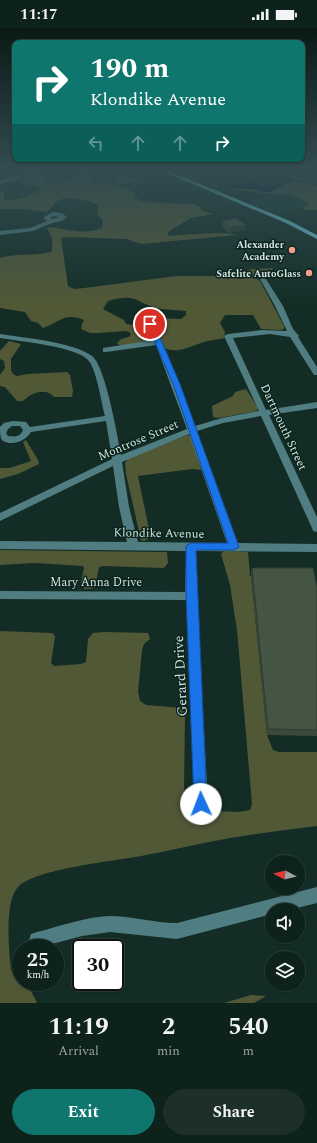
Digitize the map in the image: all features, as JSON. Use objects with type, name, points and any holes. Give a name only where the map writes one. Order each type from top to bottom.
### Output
[{"type":"main road","points":[[270,214],[288,222],[317,238]]},
{"type":"street","points":[[0,234],[29,230],[51,221]]},
{"type":"street","points":[[263,279],[279,306],[289,329],[295,336],[317,373]]},
{"type":"street","points":[[150,324],[171,370],[234,547]]},
{"type":"street","name":"Dartmouth Street","points":[[295,336],[280,332],[262,332],[228,336],[317,528]]},
{"type":"street","points":[[0,336],[68,347],[86,354],[91,358],[97,369],[110,418],[118,460],[124,507],[133,545]]},
{"type":"street","points":[[106,350],[158,342]]},
{"type":"street","name":"Montrose Street","points":[[0,517],[118,460],[193,429],[225,420],[317,404]]},
{"type":"street","points":[[28,430],[110,418]]},
{"type":"street","name":"Klondike Avenue","points":[[0,545],[133,545],[317,548]]},
{"type":"street","name":"Gerard Drive","points":[[191,546],[191,596],[201,804]]},
{"type":"street","name":"Mary Anna Drive","points":[[0,595],[191,596]]},
{"type":"street","points":[[41,939],[108,924],[123,924],[160,931],[177,931],[317,895]]},
{"type":"green space","points":[[98,214],[210,214],[191,218],[168,232],[168,236],[215,233],[236,235],[142,244],[126,239],[61,238],[68,286],[74,289],[176,276],[223,276],[253,269],[273,268],[271,271],[259,271],[253,275],[260,281],[284,326],[284,329],[261,329],[253,315],[225,315],[220,323],[225,332],[224,338],[206,341],[184,349],[171,350],[166,349],[156,329],[155,325],[157,318],[181,319],[186,315],[186,311],[161,309],[131,298],[108,301],[103,309],[124,320],[126,324],[149,326],[155,340],[154,342],[124,346],[117,343],[121,339],[129,337],[131,334],[126,331],[90,333],[81,329],[84,320],[72,317],[67,317],[43,328],[38,323],[31,321],[25,312],[0,308],[0,258],[51,252],[52,239],[47,228],[50,227],[83,232],[102,228],[103,220]]},
{"type":"green space","points":[[9,341],[21,344],[11,359],[11,370],[13,374],[17,376],[67,372],[70,375],[73,391],[72,397],[54,397],[47,392],[38,392],[23,401],[17,401],[5,387],[0,386],[0,375],[5,368],[4,361],[0,359],[0,351]]},
{"type":"green space","points":[[246,389],[258,408],[257,411],[219,418],[213,417],[212,406],[233,396],[235,392]]},
{"type":"green space","points":[[187,435],[192,439],[201,470],[192,469],[138,476],[150,534],[148,539],[144,541],[141,540],[126,474],[125,463],[129,458]]},
{"type":"green space","points":[[26,440],[39,464],[18,474],[0,479],[0,468],[10,468],[31,461],[23,442]]},
{"type":"green space","points":[[0,550],[167,552],[168,563],[164,568],[99,567],[95,587],[84,589],[81,582],[84,568],[83,566],[34,563],[0,565]]},
{"type":"green space","points":[[224,551],[248,552],[249,575],[251,576],[267,735],[273,750],[279,752],[317,752],[317,826],[230,838],[152,854],[76,867],[40,875],[27,881],[18,887],[14,894],[9,915],[8,927],[12,971],[12,991],[31,991],[37,1003],[0,1003],[0,631],[52,633],[55,636],[51,663],[54,666],[81,664],[86,662],[88,639],[93,633],[148,633],[150,639],[144,644],[142,650],[138,692],[140,701],[146,705],[182,708],[185,711],[184,791],[187,804],[193,810],[239,812],[250,810],[252,804],[237,630],[230,585],[221,554]]},
{"type":"green space","points":[[251,995],[266,996],[254,1003],[224,1003]]},
{"type":"building","points":[[236,218],[246,225],[230,227],[223,221]]},
{"type":"building","points":[[252,568],[313,568],[317,587],[317,730],[268,729]]},
{"type":"place","name":"Alexander Academy","points":[[292,250]]},
{"type":"place","name":"Safelite AutoGlass","points":[[309,273]]},
{"type":"route","points":[[150,324],[167,360],[234,547],[191,546],[191,596],[201,804]]}]
